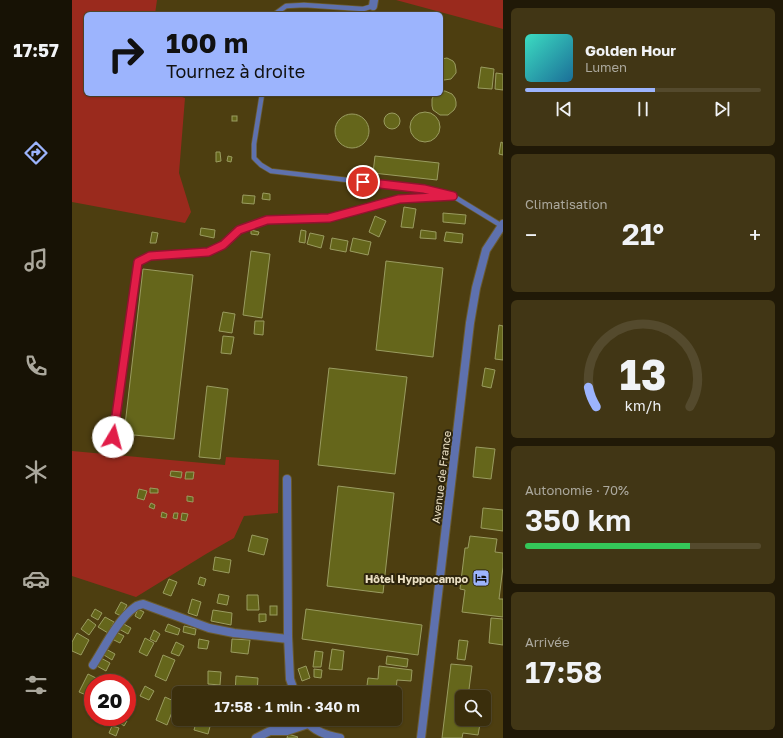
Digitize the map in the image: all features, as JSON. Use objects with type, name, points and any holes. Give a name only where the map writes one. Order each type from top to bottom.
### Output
[{"type":"street","name":"Avenue de France","points":[[421,738],[470,323],[476,288],[486,250],[502,225]]},
{"type":"street","points":[[287,479],[288,639],[290,679],[292,686]]},
{"type":"street","points":[[93,665],[113,632],[127,614],[136,606],[143,604],[209,628],[234,633],[288,639]]},
{"type":"street","points":[[256,738],[270,732],[288,731],[297,726]]},
{"type":"street","points":[[310,726],[330,736],[340,738]]},
{"type":"lane","points":[[278,12],[286,6],[304,5],[363,9],[374,3]]},
{"type":"lane","points":[[262,96],[254,144],[254,158],[261,165],[271,171],[424,189],[453,196],[502,225]]},
{"type":"lane","points":[[113,437],[138,262],[150,256],[208,252],[223,245],[239,230],[267,220],[329,218],[399,199],[453,196]]},
{"type":"shaded area","points":[[72,0],[157,0],[155,12],[84,12],[84,96],[180,96],[185,98],[179,173],[191,212],[185,223],[72,202]]},
{"type":"shaded area","points":[[396,0],[503,0],[503,29],[443,12]]},
{"type":"shaded area","points":[[72,451],[225,465],[226,457],[279,460],[278,513],[244,516],[234,538],[136,597],[72,576]]},
{"type":"building","points":[[447,58],[455,64],[456,73],[451,79],[443,80],[443,59]]},
{"type":"building","points":[[481,67],[494,69],[492,89],[478,88]]},
{"type":"building","points":[[496,73],[503,74],[503,90],[495,89]]},
{"type":"building","points":[[443,91],[445,91],[452,94],[455,98],[456,106],[448,115],[440,115],[433,110],[432,99],[434,96],[443,96]]},
{"type":"building","points":[[425,112],[436,116],[440,127],[436,138],[425,142],[414,138],[410,127],[414,116]]},
{"type":"building","points":[[392,113],[398,115],[400,121],[398,127],[392,129],[386,127],[384,121],[386,115]]},
{"type":"building","points":[[349,114],[355,114],[359,115],[366,121],[369,131],[368,138],[362,145],[355,148],[349,148],[345,147],[338,141],[335,134],[335,128],[336,124],[342,117]]},
{"type":"building","points":[[232,116],[237,116],[237,121],[232,121]]},
{"type":"building","points":[[501,142],[503,143],[503,155],[499,154]]},
{"type":"building","points":[[216,152],[220,152],[221,161],[216,162]]},
{"type":"building","points":[[228,156],[232,157],[231,162],[227,161]]},
{"type":"building","points":[[375,156],[439,163],[437,180],[373,173]]},
{"type":"building","points":[[263,193],[270,194],[270,200],[262,199]]},
{"type":"building","points":[[243,195],[255,196],[254,204],[242,203]]},
{"type":"building","points":[[404,207],[416,209],[413,228],[401,227]]},
{"type":"building","points":[[443,213],[466,215],[465,224],[443,222]]},
{"type":"building","points":[[375,216],[386,221],[379,237],[369,232]]},
{"type":"building","points":[[201,228],[215,230],[214,238],[200,235]]},
{"type":"building","points":[[251,230],[259,232],[258,235],[251,234]]},
{"type":"building","points":[[301,230],[306,231],[305,243],[299,242]]},
{"type":"building","points":[[421,230],[436,232],[436,239],[420,238]]},
{"type":"building","points":[[152,232],[158,233],[156,243],[150,243]]},
{"type":"building","points":[[446,232],[463,234],[462,243],[444,241]]},
{"type":"building","points":[[310,233],[324,236],[321,248],[307,244]]},
{"type":"building","points":[[332,238],[348,241],[346,252],[330,249]]},
{"type":"building","points":[[353,238],[371,242],[368,255],[350,251]]},
{"type":"building","points":[[251,251],[270,254],[262,318],[243,315]]},
{"type":"building","points":[[386,261],[443,268],[433,357],[376,350]]},
{"type":"building","points":[[143,269],[193,275],[174,439],[124,434]]},
{"type":"building","points":[[223,312],[235,314],[232,333],[219,331]]},
{"type":"building","points":[[255,321],[264,321],[263,335],[254,334]]},
{"type":"building","points":[[499,325],[503,326],[503,360],[495,359]]},
{"type":"building","points":[[223,336],[234,337],[231,354],[221,353]]},
{"type":"building","points":[[329,368],[407,377],[395,474],[318,465]]},
{"type":"building","points":[[485,368],[495,370],[491,388],[482,386]]},
{"type":"building","points":[[207,386],[228,389],[220,459],[199,457]]},
{"type":"building","points":[[476,447],[495,449],[491,479],[473,477]]},
{"type":"building","points":[[171,471],[182,472],[181,478],[170,476]]},
{"type":"building","points":[[186,472],[194,472],[193,479],[185,479]]},
{"type":"building","points":[[338,486],[394,493],[383,593],[327,586]]},
{"type":"building","points":[[150,488],[158,489],[158,493],[150,493]]},
{"type":"building","points":[[139,489],[147,491],[144,500],[137,498]]},
{"type":"building","points":[[187,496],[193,497],[193,502],[187,501]]},
{"type":"building","points":[[151,503],[155,505],[154,509],[149,507]]},
{"type":"building","points":[[483,508],[503,510],[503,531],[481,528]]},
{"type":"building","points":[[162,512],[167,514],[166,518],[161,517]]},
{"type":"building","points":[[174,513],[178,513],[177,519],[173,518]]},
{"type":"building","points":[[182,513],[188,514],[186,521],[181,520]]},
{"type":"building","points":[[252,535],[268,539],[264,555],[248,551]]},
{"type":"building","name":"Hôtel Hyppocampo","points":[[470,536],[497,539],[495,552],[503,553],[503,567],[499,599],[503,599],[503,617],[462,612],[465,590],[460,589],[465,548],[468,548]]},
{"type":"building","points":[[215,557],[231,560],[229,573],[213,570]]},
{"type":"building","points":[[200,577],[206,579],[204,586],[198,584]]},
{"type":"building","points":[[169,579],[177,582],[171,596],[163,593]]},
{"type":"building","points":[[219,594],[229,596],[227,605],[217,603]]},
{"type":"building","points":[[247,595],[258,595],[259,610],[247,610]]},
{"type":"building","points":[[192,599],[201,602],[197,616],[188,613]]},
{"type":"building","points":[[121,602],[127,605],[121,616],[115,613]]},
{"type":"building","points":[[270,606],[277,606],[277,615],[270,615]]},
{"type":"building","points":[[95,609],[102,613],[98,620],[91,616]]},
{"type":"building","points":[[138,609],[144,612],[140,619],[135,616]]},
{"type":"building","points":[[306,609],[422,625],[418,655],[302,639]]},
{"type":"building","points":[[213,610],[232,613],[231,625],[211,621]]},
{"type":"building","points":[[259,614],[266,614],[266,621],[259,622]]},
{"type":"building","points":[[105,617],[114,622],[108,633],[98,627]]},
{"type":"building","points":[[491,618],[503,619],[503,645],[489,643]]},
{"type":"building","points":[[88,619],[96,625],[89,635],[81,629]]},
{"type":"building","points":[[122,623],[131,628],[128,634],[119,629]]},
{"type":"building","points":[[168,624],[180,629],[178,635],[165,631]]},
{"type":"building","points":[[184,626],[196,629],[195,635],[183,632]]},
{"type":"building","points":[[154,630],[160,634],[156,642],[150,639]]},
{"type":"building","points":[[116,632],[124,636],[120,643],[112,639]]},
{"type":"building","points":[[77,633],[89,640],[81,655],[72,651],[72,642]]},
{"type":"building","points":[[145,638],[154,643],[147,656],[139,652]]},
{"type":"building","points":[[199,639],[209,641],[207,649],[198,648]]},
{"type":"building","points":[[232,639],[250,640],[248,654],[231,652]]},
{"type":"building","points":[[459,640],[468,641],[465,660],[457,659]]},
{"type":"building","points":[[176,642],[184,646],[179,656],[171,653]]},
{"type":"building","points":[[106,649],[115,654],[112,660],[104,655]]},
{"type":"building","points":[[332,649],[344,651],[342,670],[329,669]]},
{"type":"building","points":[[315,651],[323,652],[321,667],[313,667]]},
{"type":"building","points":[[163,655],[175,660],[166,681],[155,676]]},
{"type":"building","points":[[387,656],[408,659],[407,667],[386,664]]},
{"type":"building","points":[[101,658],[110,663],[106,671],[97,666]]},
{"type":"building","points":[[451,664],[472,666],[469,690],[455,690],[455,726],[480,726],[478,735],[463,733],[462,738],[442,738]]},
{"type":"building","points":[[306,666],[310,678],[302,681],[298,669]]},
{"type":"building","points":[[379,666],[412,670],[411,681],[397,680],[396,686],[367,686],[368,678],[378,679]]},
{"type":"building","points":[[314,669],[322,670],[321,678],[314,677]]},
{"type":"building","points":[[208,671],[221,672],[220,685],[208,684]]},
{"type":"building","points":[[236,676],[258,678],[257,686],[235,686]]},
{"type":"building","points":[[84,682],[84,694],[79,692]]},
{"type":"building","points":[[145,686],[154,691],[149,700],[140,696]]},
{"type":"building","points":[[165,697],[172,700],[172,712],[167,725],[156,720]]},
{"type":"building","points":[[112,726],[119,728],[116,736],[109,733]]},
{"type":"building","points":[[195,726],[210,726],[208,734],[194,730]]},
{"type":"building","points":[[271,726],[287,726],[286,730],[271,728]]},
{"type":"building","points":[[288,734],[298,737],[287,738]]},
{"type":"place","name":"Hôtel Hyppocampo","points":[[481,578]]},
{"type":"route","points":[[113,437],[138,262],[150,256],[208,252],[223,245],[239,230],[267,220],[329,218],[399,199],[453,196],[424,189],[363,182]]}]
